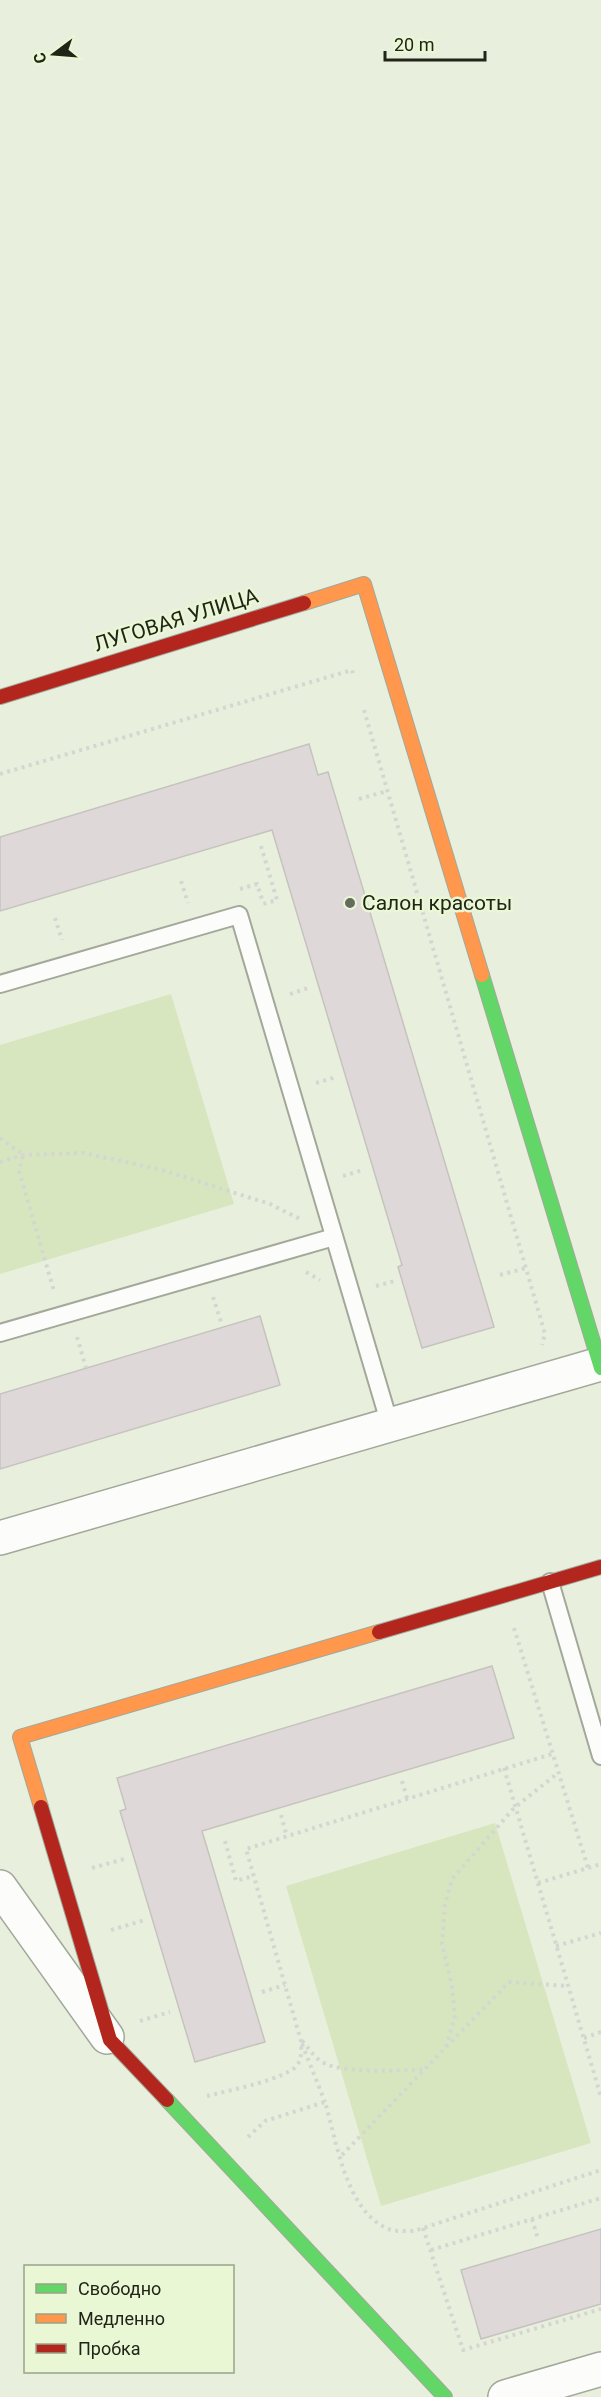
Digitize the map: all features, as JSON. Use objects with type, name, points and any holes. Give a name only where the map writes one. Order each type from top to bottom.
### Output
[{"type":"street","name":"ЛУГОВАЯ УЛИЦА","points":[[0,697],[364,584],[601,1366]]},
{"type":"street","points":[[0,1538],[601,1366]]},
{"type":"street","points":[[120,2032],[20,1737],[601,1567]]},
{"type":"street","points":[[0,1887],[223,2160],[445,2397]]},
{"type":"street","points":[[505,2397],[601,2369]]},
{"type":"lane","points":[[0,984],[239,915],[390,1425]]},
{"type":"lane","points":[[0,1333],[334,1237]]},
{"type":"lane","points":[[550,1582],[601,1756]]},
{"type":"path","points":[[0,774],[352,670],[355,681]]},
{"type":"path","points":[[362,703],[545,1334],[540,1351]]},
{"type":"path","points":[[359,799],[387,790]]},
{"type":"path","points":[[261,846],[277,900],[263,904]]},
{"type":"path","points":[[181,881],[188,904]]},
{"type":"path","points":[[55,918],[62,940]]},
{"type":"path","points":[[290,994],[308,988]]},
{"type":"path","points":[[316,1083],[336,1077]]},
{"type":"path","points":[[0,1138],[23,1155]]},
{"type":"path","points":[[0,1162],[23,1155],[83,1153],[159,1169],[270,1204],[334,1237]]},
{"type":"path","points":[[23,1155],[19,1171],[69,1339],[88,1333]]},
{"type":"path","points":[[342,1176],[363,1170]]},
{"type":"path","points":[[501,1275],[526,1268]]},
{"type":"path","points":[[303,1271],[318,1278],[322,1283]]},
{"type":"path","points":[[375,1287],[395,1281]]},
{"type":"path","points":[[202,1300],[224,1294]]},
{"type":"path","points":[[213,1297],[221,1322]]},
{"type":"path","points":[[77,1337],[86,1368]]},
{"type":"path","points":[[558,1611],[513,1624],[588,1868]]},
{"type":"path","points":[[552,1754],[246,1849],[301,2041],[325,2102],[354,2197],[368,2216],[388,2229],[414,2231],[601,2170]]},
{"type":"path","points":[[504,1768],[601,2097]]},
{"type":"path","points":[[446,2047],[455,2016],[452,1987],[442,1944],[445,1905],[452,1879],[514,1808],[558,1773]]},
{"type":"path","points":[[402,1781],[407,1798]]},
{"type":"path","points":[[281,1815],[287,1837]]},
{"type":"path","points":[[225,1841],[236,1881],[253,1876]]},
{"type":"path","points":[[86,1870],[128,1858]]},
{"type":"path","points":[[538,1883],[601,1864]]},
{"type":"path","points":[[104,1932],[145,1920]]},
{"type":"path","points":[[556,1946],[601,1934]]},
{"type":"path","points":[[341,2155],[509,1982],[568,1986]]},
{"type":"path","points":[[262,1992],[285,1985]]},
{"type":"path","points":[[120,2032],[170,2012]]},
{"type":"path","points":[[584,2038],[601,2032]]},
{"type":"path","points":[[301,2041],[322,2062],[369,2071],[392,2072],[424,2069]]},
{"type":"path","points":[[205,2097],[293,2070],[301,2055],[301,2041]]},
{"type":"path","points":[[223,2160],[265,2121],[325,2102]]},
{"type":"path","points":[[431,2250],[601,2198]]},
{"type":"path","points":[[532,2219],[538,2239]]},
{"type":"path","points":[[423,2228],[463,2350],[601,2309]]},
{"type":"green space","points":[[171,994],[234,1204],[0,1274],[0,1045]]},
{"type":"green space","points":[[495,1823],[591,2143],[381,2206],[286,1886]]},
{"type":"building","points":[[309,744],[318,775],[328,772],[494,1327],[422,1348],[398,1267],[402,1265],[272,830],[0,911],[0,837]]},
{"type":"building","points":[[260,1316],[280,1385],[0,1469],[0,1394]]},
{"type":"building","points":[[492,1666],[514,1738],[202,1831],[265,2042],[195,2062],[120,1811],[126,1809],[117,1778]]},
{"type":"building","points":[[601,2229],[601,2304],[481,2339],[461,2270]]},
{"type":"traffic: fast","points":[[482,975],[601,1368]]},
{"type":"traffic: fast","points":[[167,2100],[445,2397]]},
{"type":"traffic: slow","points":[[304,603],[364,584],[482,975]]},
{"type":"traffic: slow","points":[[41,1807],[20,1737],[379,1632]]},
{"type":"traffic: jam","points":[[0,697],[304,603]]},
{"type":"traffic: jam","points":[[379,1632],[601,1567]]},
{"type":"traffic: jam","points":[[41,1807],[110,2040],[167,2100]]},
{"type":"place","name":"Салон красоты","points":[[350,903]]}]
